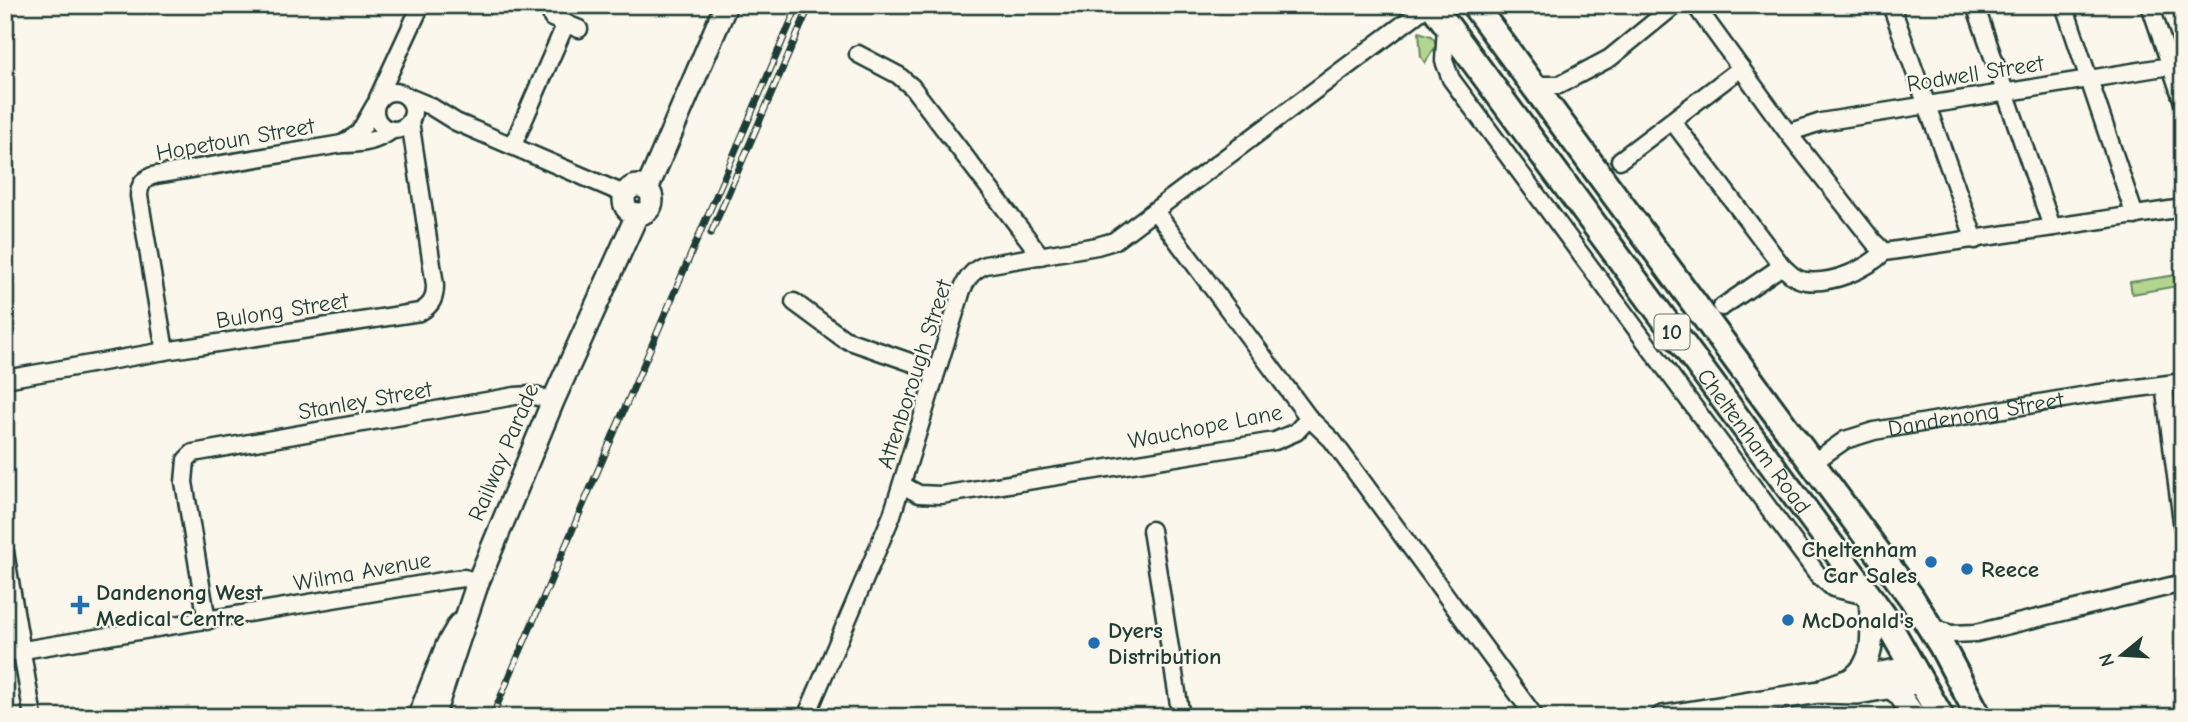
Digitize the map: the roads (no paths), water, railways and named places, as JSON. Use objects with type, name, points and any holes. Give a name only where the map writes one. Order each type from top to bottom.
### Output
[{"type":"main road","points":[[647,189],[726,5]]},
{"type":"main road","name":"Cheltenham Road","points":[[1474,5],[1869,539],[1930,627],[1979,717]]},
{"type":"main road","name":"Cheltenham Road","points":[[1436,12],[1870,597],[1889,624],[1941,717]]},
{"type":"main road","points":[[633,186],[647,189],[652,196],[651,205],[646,212],[637,215],[626,209],[624,194],[633,186]]},
{"type":"main road","name":"Railway Parade","points":[[433,717],[474,590],[553,401],[637,215]]},
{"type":"main road","name":"Dandenong Street","points":[[1784,484],[1811,464]]},
{"type":"main road","points":[[1819,692],[1851,679],[1864,668],[1870,657],[1870,597]]},
{"type":"main road","points":[[1851,679],[1918,675],[1953,668]]},
{"type":"main road","points":[[1667,716],[1819,692],[1858,693],[1891,688],[1918,675]]},
{"type":"main road","points":[[1891,688],[1899,694],[1915,717]]},
{"type":"street","points":[[411,120],[412,106],[399,85],[397,73],[421,5]]},
{"type":"street","points":[[1532,85],[1559,86],[1610,58],[1675,5]]},
{"type":"street","points":[[1891,5],[1975,240]]},
{"type":"street","points":[[1975,5],[2052,227]]},
{"type":"street","points":[[2064,5],[2136,216]]},
{"type":"street","points":[[2150,5],[2183,102]]},
{"type":"street","points":[[1701,8],[1788,133],[1884,253]]},
{"type":"street","points":[[1436,12],[1444,61],[1451,79],[1819,576],[1833,588],[1870,597]]},
{"type":"street","name":"Attenborough Street","points":[[806,717],[892,515],[962,290],[969,276],[985,265],[1106,244],[1119,238],[1436,12]]},
{"type":"street","points":[[513,145],[566,23]]},
{"type":"street","name":"Hopetoun Street","points":[[342,144],[354,138],[360,131],[409,37]]},
{"type":"street","points":[[858,54],[898,75],[912,87],[1041,256]]},
{"type":"street","name":"Rodwell Street","points":[[1788,133],[1821,122],[2170,66]]},
{"type":"street","points":[[1620,160],[1741,68]]},
{"type":"street","points":[[456,122],[411,120],[402,128],[393,130],[382,126],[374,110],[377,102],[387,92],[397,92],[430,106],[456,122],[624,194]]},
{"type":"street","name":"Bulong Street","points":[[5,379],[165,351],[420,312],[428,307],[435,294],[435,285],[411,120]]},
{"type":"street","points":[[1673,122],[1782,267],[1795,278],[1805,281],[1824,280],[1863,270],[1884,253],[2183,208]]},
{"type":"street","name":"Hopetoun Street","points":[[165,351],[139,196],[139,188],[144,181],[156,175],[342,144],[369,142],[393,130]]},
{"type":"street","name":"Bulong Street","points":[[393,130],[408,147],[417,172]]},
{"type":"street","points":[[1155,211],[1309,418]]},
{"type":"street","points":[[1722,307],[1782,267]]},
{"type":"street","points":[[794,302],[844,339],[936,371]]},
{"type":"street","name":"Dandenong Street","points":[[1811,464],[1845,440],[1874,431],[2092,394],[2183,382]]},
{"type":"street","points":[[2164,385],[2183,529]]},
{"type":"street","name":"Stanley Street","points":[[207,621],[184,482],[186,460],[194,453],[515,396],[531,395],[553,401]]},
{"type":"street","name":"Wauchope Lane","points":[[902,485],[919,494],[941,495],[1275,441],[1296,432],[1309,418],[1332,440],[1535,717]]},
{"type":"street","points":[[1151,530],[1181,717]]},
{"type":"street","points":[[5,552],[13,652],[33,717]]},
{"type":"street","name":"Wilma Avenue","points":[[13,652],[448,580],[464,578],[474,590]]},
{"type":"street","points":[[1930,627],[1951,634],[1969,633],[2183,583]]},
{"type":"street","points":[[416,717],[445,644],[474,590]]},
{"type":"railway","points":[[492,717],[798,5]]},
{"type":"railway","points":[[711,233],[810,5]]},
{"type":"place","name":"Cheltenham Car Sales","points":[[1931,562]]},
{"type":"place","name":"Reece","points":[[1967,569]]},
{"type":"place","name":"Dandenong West Medical Centre","points":[[80,605]]},
{"type":"place","name":"McDonald's","points":[[1788,620]]},
{"type":"place","name":"Dyers Distribution","points":[[1094,643]]}]
